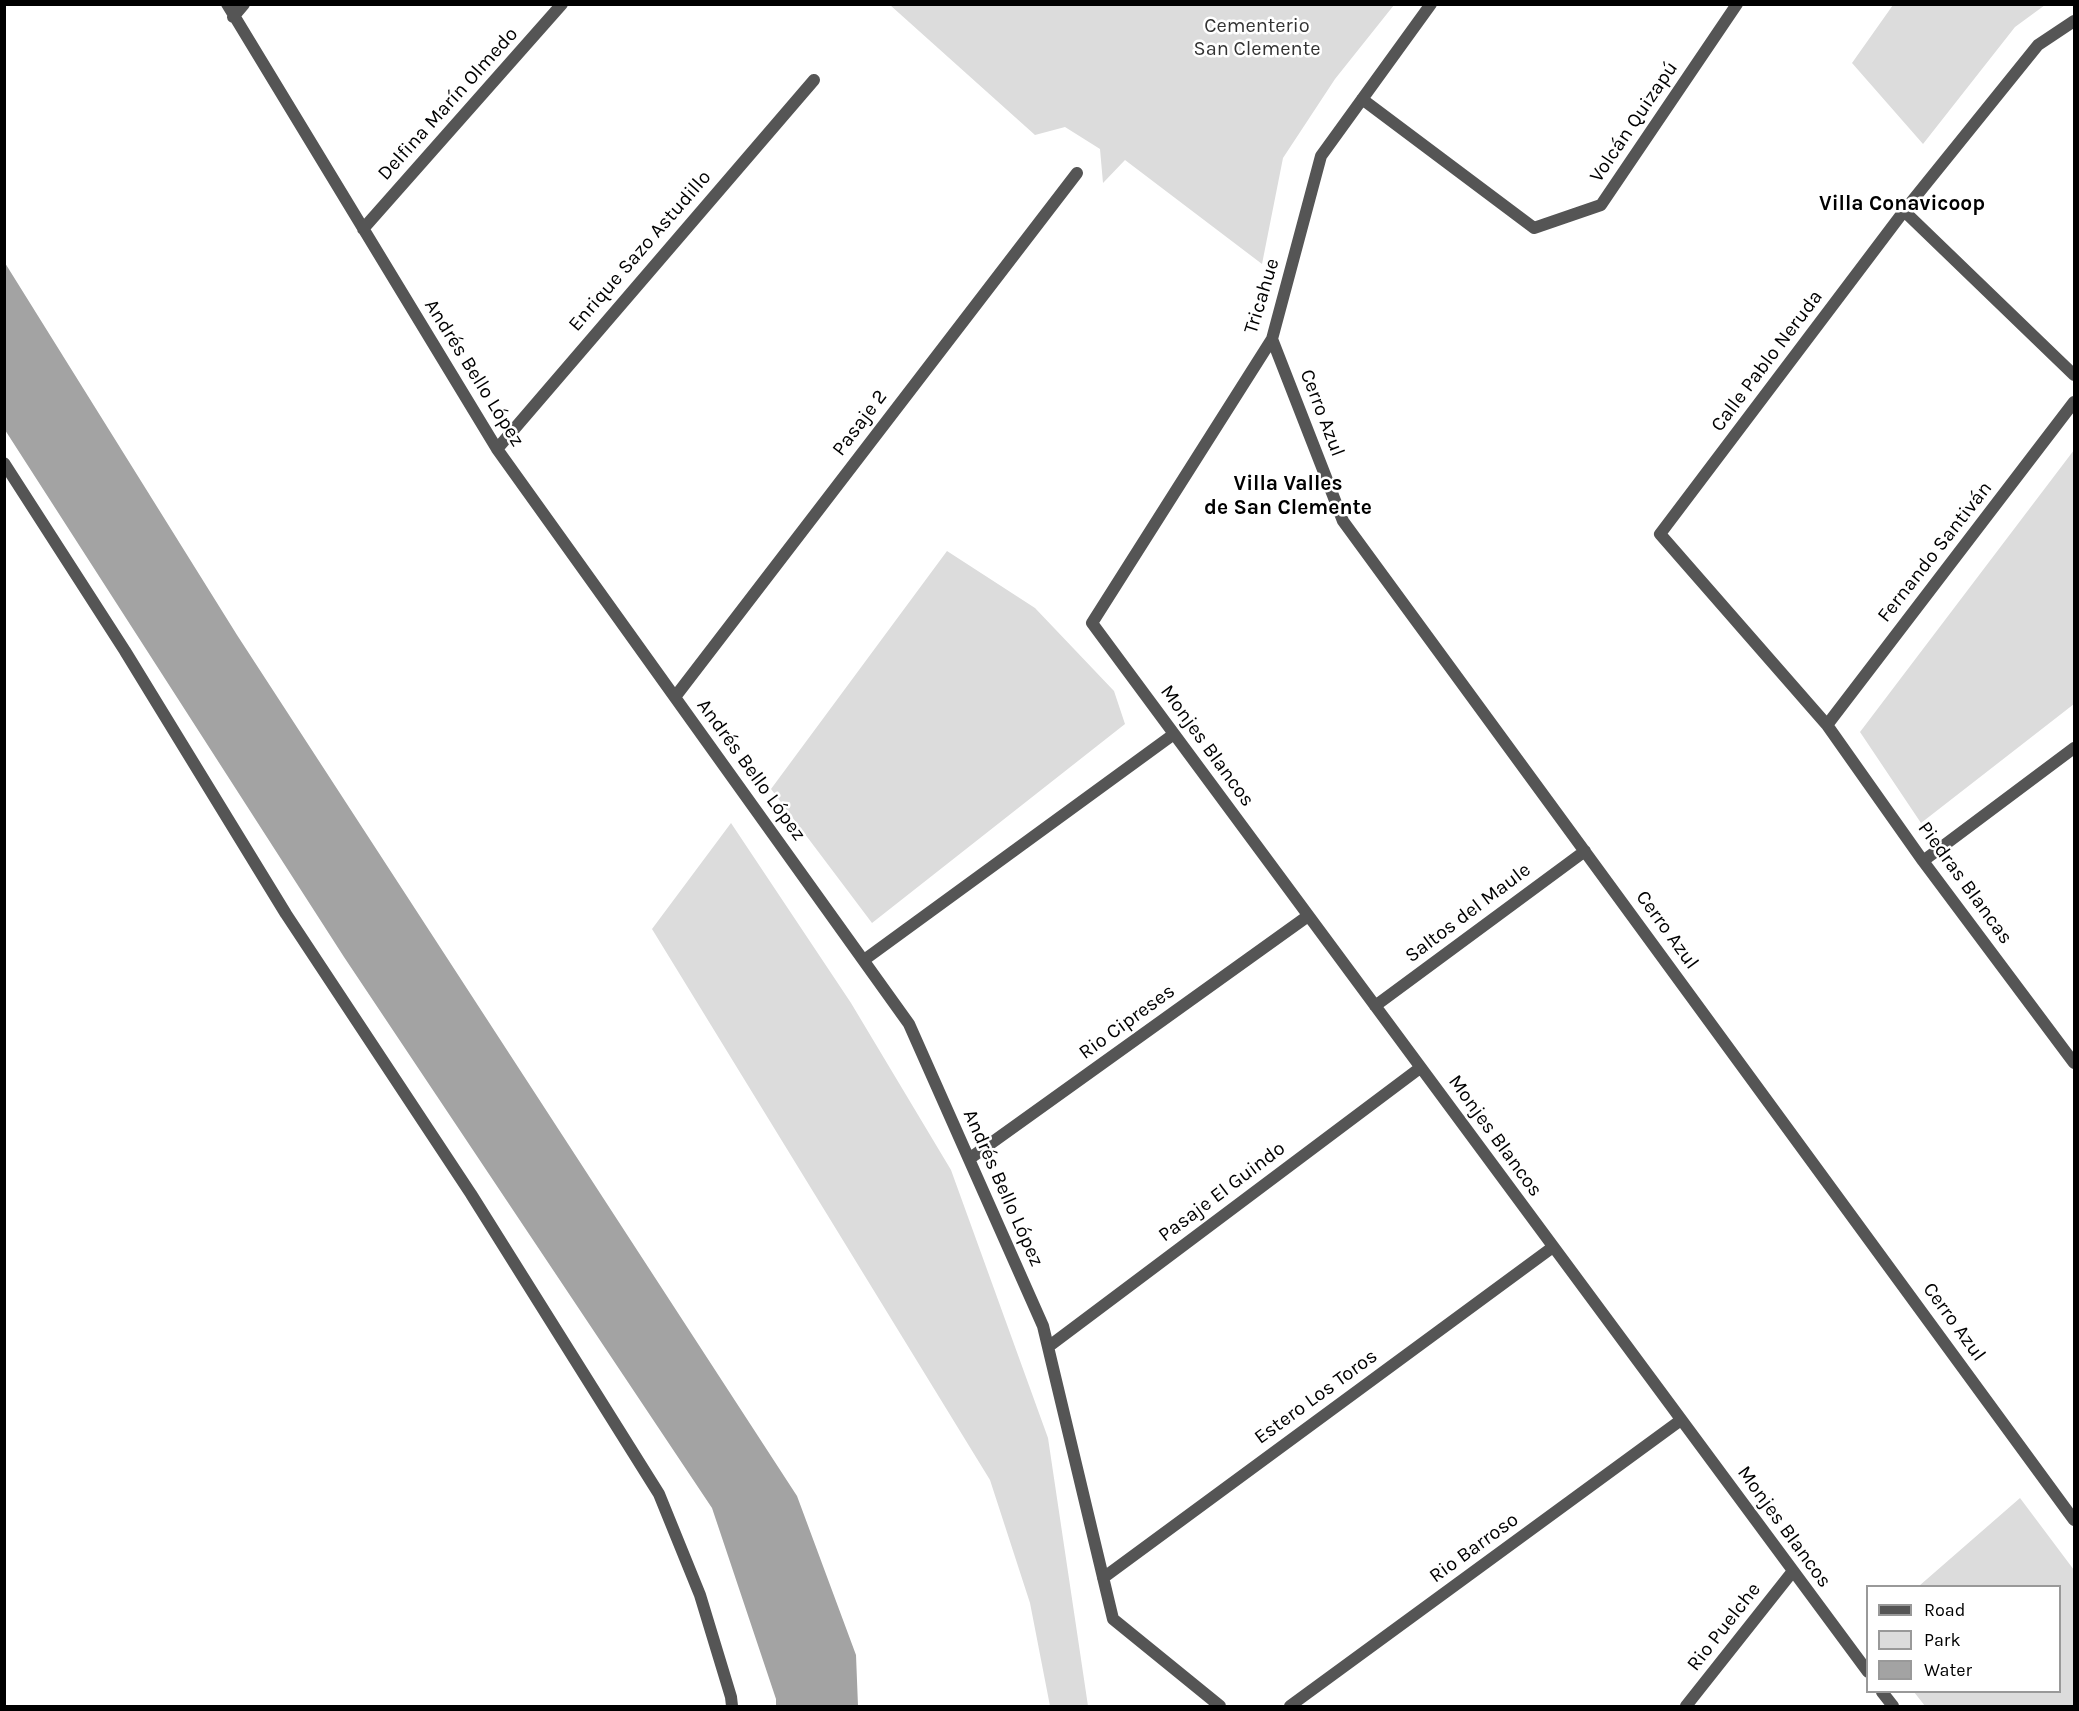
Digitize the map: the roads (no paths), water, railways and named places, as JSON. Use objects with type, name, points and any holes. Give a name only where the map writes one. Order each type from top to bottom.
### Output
[{"type":"street","name":"Andrés Bello López","points":[[227,4],[497,449],[909,1024],[1043,1326],[1113,1619],[1220,1707]]},
{"type":"street","points":[[233,17],[244,4]]},
{"type":"street","name":"Delfina Marín Olmedo","points":[[363,229],[562,4]]},
{"type":"street","name":"Tricahue","points":[[1092,623],[1272,339],[1321,156],[1431,4]]},
{"type":"street","name":"Volcán Quizapú","points":[[1362,99],[1534,228],[1601,205],[1737,4]]},
{"type":"street","name":"Calle Pablo Neruda","points":[[1660,534],[1904,211],[2038,45],[2074,21]]},
{"type":"street","name":"Enrique Sazo Astudillo","points":[[497,449],[814,80]]},
{"type":"street","name":"Pasaje 2","points":[[675,697],[1077,172]]},
{"type":"street","points":[[1904,211],[2074,375]]},
{"type":"street","name":"Cerro Azul","points":[[1272,339],[1343,521],[2074,1520]]},
{"type":"street","name":"Fernando Santiván","points":[[1827,725],[2074,402]]},
{"type":"street","points":[[4,463],[125,651],[286,914],[471,1194],[659,1494],[700,1595],[732,1697],[732,1707]]},
{"type":"street","name":"Piedras Blancas","points":[[1660,534],[1827,725],[1923,861],[2074,1063]]},
{"type":"street","name":"Monjes Blancos","points":[[1092,623],[1866,1669]]},
{"type":"street","points":[[864,960],[1174,734]]},
{"type":"street","points":[[1923,861],[2074,748]]},
{"type":"street","name":"Saltos del Maule","points":[[1375,1006],[1585,851]]},
{"type":"street","name":"Rio Cipreses","points":[[969,1160],[1308,916]]},
{"type":"street","name":"Pasaje El Guindo","points":[[1048,1347],[1420,1068]]},
{"type":"street","name":"Estero Los Toros","points":[[1103,1578],[1553,1247]]},
{"type":"street","name":"Rio Barroso","points":[[1290,1707],[1682,1420]]},
{"type":"street","name":"Rio Puelche","points":[[1686,1707],[1793,1571]]},
{"type":"street","points":[[1883,1693],[1893,1707]]},
{"type":"water","points":[[5,263],[237,635],[797,1496],[856,1655],[858,1706],[776,1706],[776,1699],[712,1508],[344,957],[5,430]]},
{"type":"district","name":"Villa Conavicoop","points":[[1902,204]]},
{"type":"district","name":"Villa Valles de San Clemente","points":[[1288,496]]},
{"type":"park label","name":"Cementerio San Clemente","points":[[1257,38]]}]
